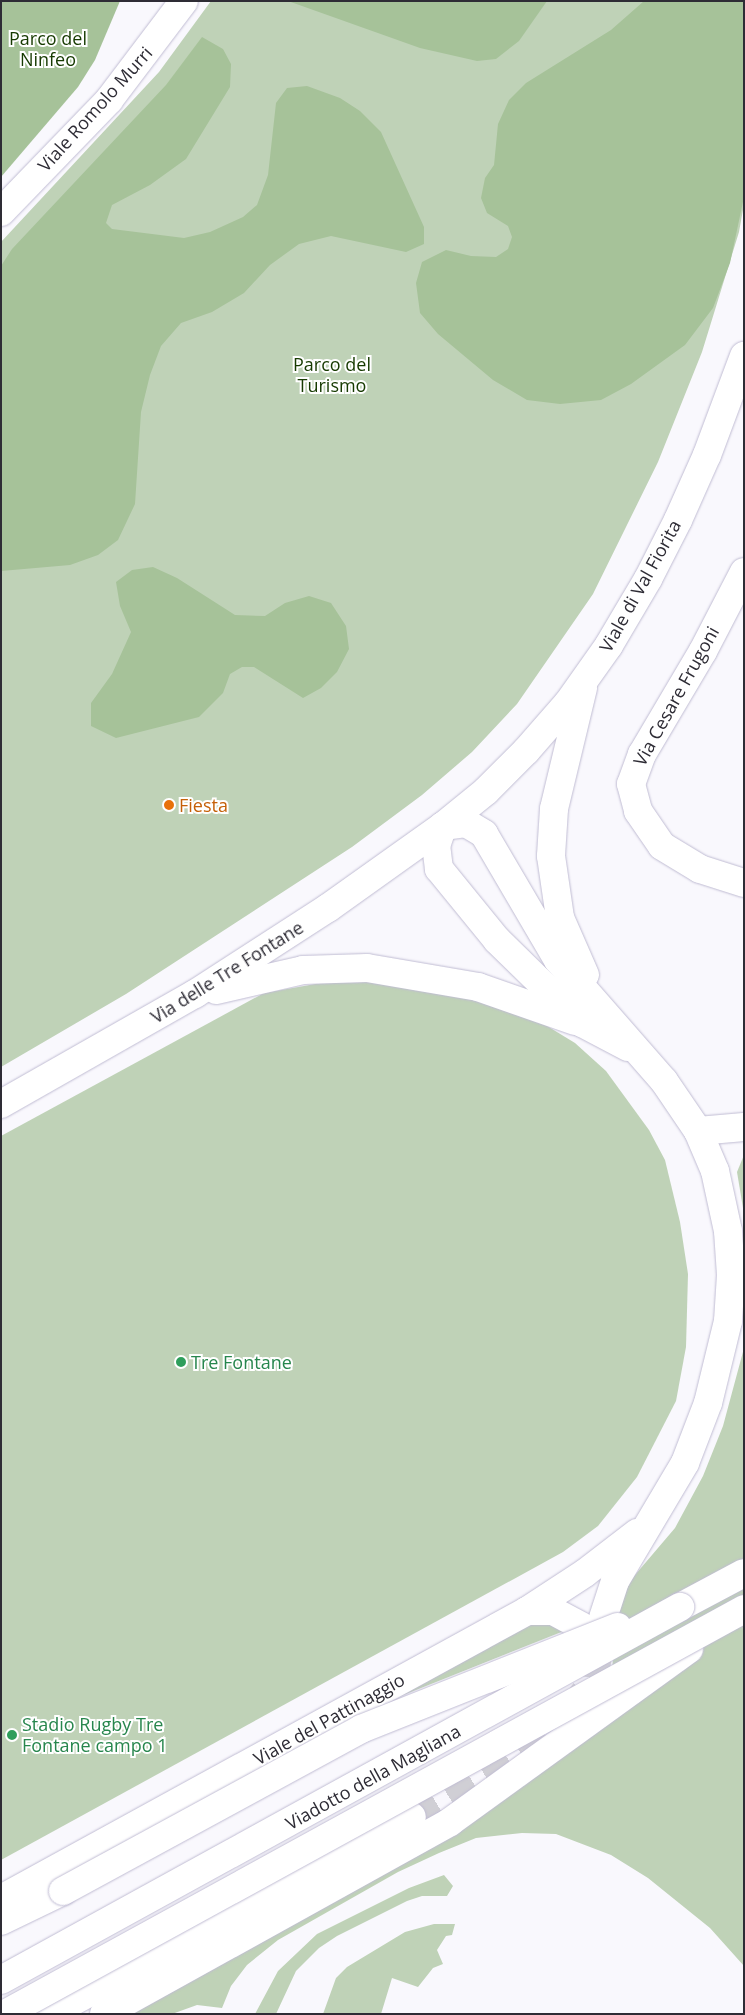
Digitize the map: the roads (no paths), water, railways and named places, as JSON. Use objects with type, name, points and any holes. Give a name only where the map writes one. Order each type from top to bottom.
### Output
[{"type":"main road","name":"Viale Romolo Murri","points":[[1,212],[109,100],[184,1]]},
{"type":"main road","name":"Viale di Val Fiorita","points":[[443,826],[486,791],[526,752],[585,679],[635,603],[678,520],[710,447],[744,356]]},
{"type":"main road","name":"Via Cesare Frugoni","points":[[744,572],[703,651],[642,754],[631,784],[638,811],[662,846],[700,869],[744,883]]},
{"type":"main road","points":[[585,679],[554,809],[551,856],[560,918],[590,1013]]},
{"type":"main road","name":"Via delle Tre Fontane","points":[[1,1104],[194,994],[320,914],[443,826],[466,822],[484,834],[546,942],[590,1013]]},
{"type":"main road","name":"Via delle Tre Fontane","points":[[443,826],[436,846],[436,860],[455,892],[497,940],[590,1013],[636,1052],[664,1081],[698,1131]]},
{"type":"main road","points":[[194,994],[303,970],[367,968],[478,987],[590,1013]]},
{"type":"main road","points":[[698,1131],[744,1126]]},
{"type":"main road","name":"Viale del Pattinaggio","points":[[527,1611],[553,1611],[592,1621],[648,1524],[671,1491],[696,1437],[713,1386],[728,1321],[731,1275],[728,1231],[715,1172],[698,1131]]},
{"type":"main road","name":"Viale del Pattinaggio","points":[[1,1899],[527,1611],[585,1573],[648,1524]]},
{"type":"main road","name":"Viadotto della Magliana","points":[[1,1980],[744,1573]]},
{"type":"main road","points":[[1,1921],[64,1891],[360,1729],[588,1637],[680,1607]]},
{"type":"main road","points":[[104,2014],[450,1822],[744,1609]]},
{"type":"main road","name":"Viadotto della Magliana","points":[[6,2014],[744,1609]]},
{"type":"main road","points":[[50,2014],[412,1817]]},
{"type":"tunnel","points":[[412,1817],[522,1750],[568,1714],[595,1678],[601,1630]]},
{"type":"place","name":"Fiesta","points":[[169,805]]},
{"type":"place","name":"Tre Fontane","points":[[181,1362]]},
{"type":"place","name":"Stadio Rugby Tre Fontane campo 1","points":[[12,1735]]},
{"type":"park label","name":"Parco del Ninfeo","points":[[48,49]]},
{"type":"park label","name":"Parco del Turismo","points":[[332,375]]}]
